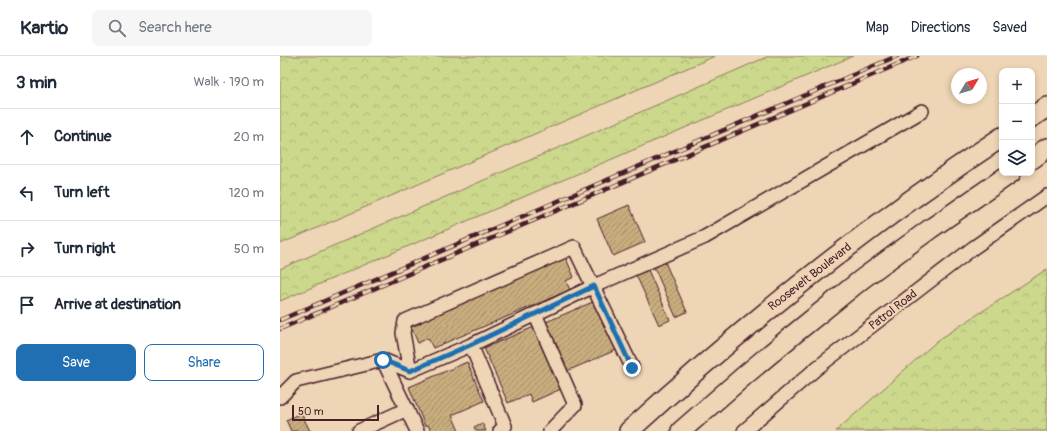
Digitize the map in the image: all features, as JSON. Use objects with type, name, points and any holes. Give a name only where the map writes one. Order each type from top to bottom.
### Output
[{"type":"highway","points":[[1035,115],[1047,107]]},
{"type":"highway","name":"Roosevelt Boulevard","points":[[629,431],[753,322],[805,280],[926,188],[999,138]]},
{"type":"highway","points":[[1035,156],[1047,148]]},
{"type":"highway","points":[[681,431],[794,334],[862,279],[930,229],[1007,176]]},
{"type":"street","points":[[280,397],[296,381],[383,360],[410,371],[470,345],[594,286],[705,237],[922,111]]},
{"type":"street","name":"Patrol Road","points":[[744,431],[818,367],[973,248],[1047,196]]},
{"type":"street","points":[[410,371],[403,333],[405,321],[574,247],[632,368]]},
{"type":"street","points":[[535,314],[575,405],[550,431]]},
{"type":"street","points":[[470,345],[505,426],[500,431]]},
{"type":"street","points":[[383,360],[417,431]]},
{"type":"street","points":[[359,431],[407,409]]},
{"type":"green space","points":[[280,56],[715,56],[280,244]]},
{"type":"green space","points":[[769,56],[853,56],[280,301],[280,269]]},
{"type":"green space","points":[[1047,269],[1047,431],[836,431],[937,341]]},
{"type":"building","points":[[629,205],[645,242],[613,256],[597,219]]},
{"type":"building","points":[[565,256],[574,277],[566,281],[570,290],[433,348],[428,338],[418,343],[411,327],[421,323],[419,319]]},
{"type":"building","points":[[665,262],[687,312],[676,317],[654,267]]},
{"type":"building","points":[[648,270],[670,320],[659,325],[636,275]]},
{"type":"building","points":[[595,301],[616,350],[567,371],[546,322]]},
{"type":"building","points":[[534,327],[561,389],[532,402],[529,394],[508,403],[484,348]]},
{"type":"building","points":[[467,362],[484,401],[452,415],[459,431],[431,431],[428,425],[425,426],[409,387]]},
{"type":"building","points":[[301,413],[310,431],[291,431],[286,420]]},
{"type":"building","points":[[482,423],[486,431],[476,431],[474,427]]},
{"type":"railway","points":[[280,320],[897,56]]},
{"type":"railway","points":[[280,329],[917,56]]},
{"type":"route","points":[[383,360],[410,371],[470,345],[594,286],[632,368]]}]
